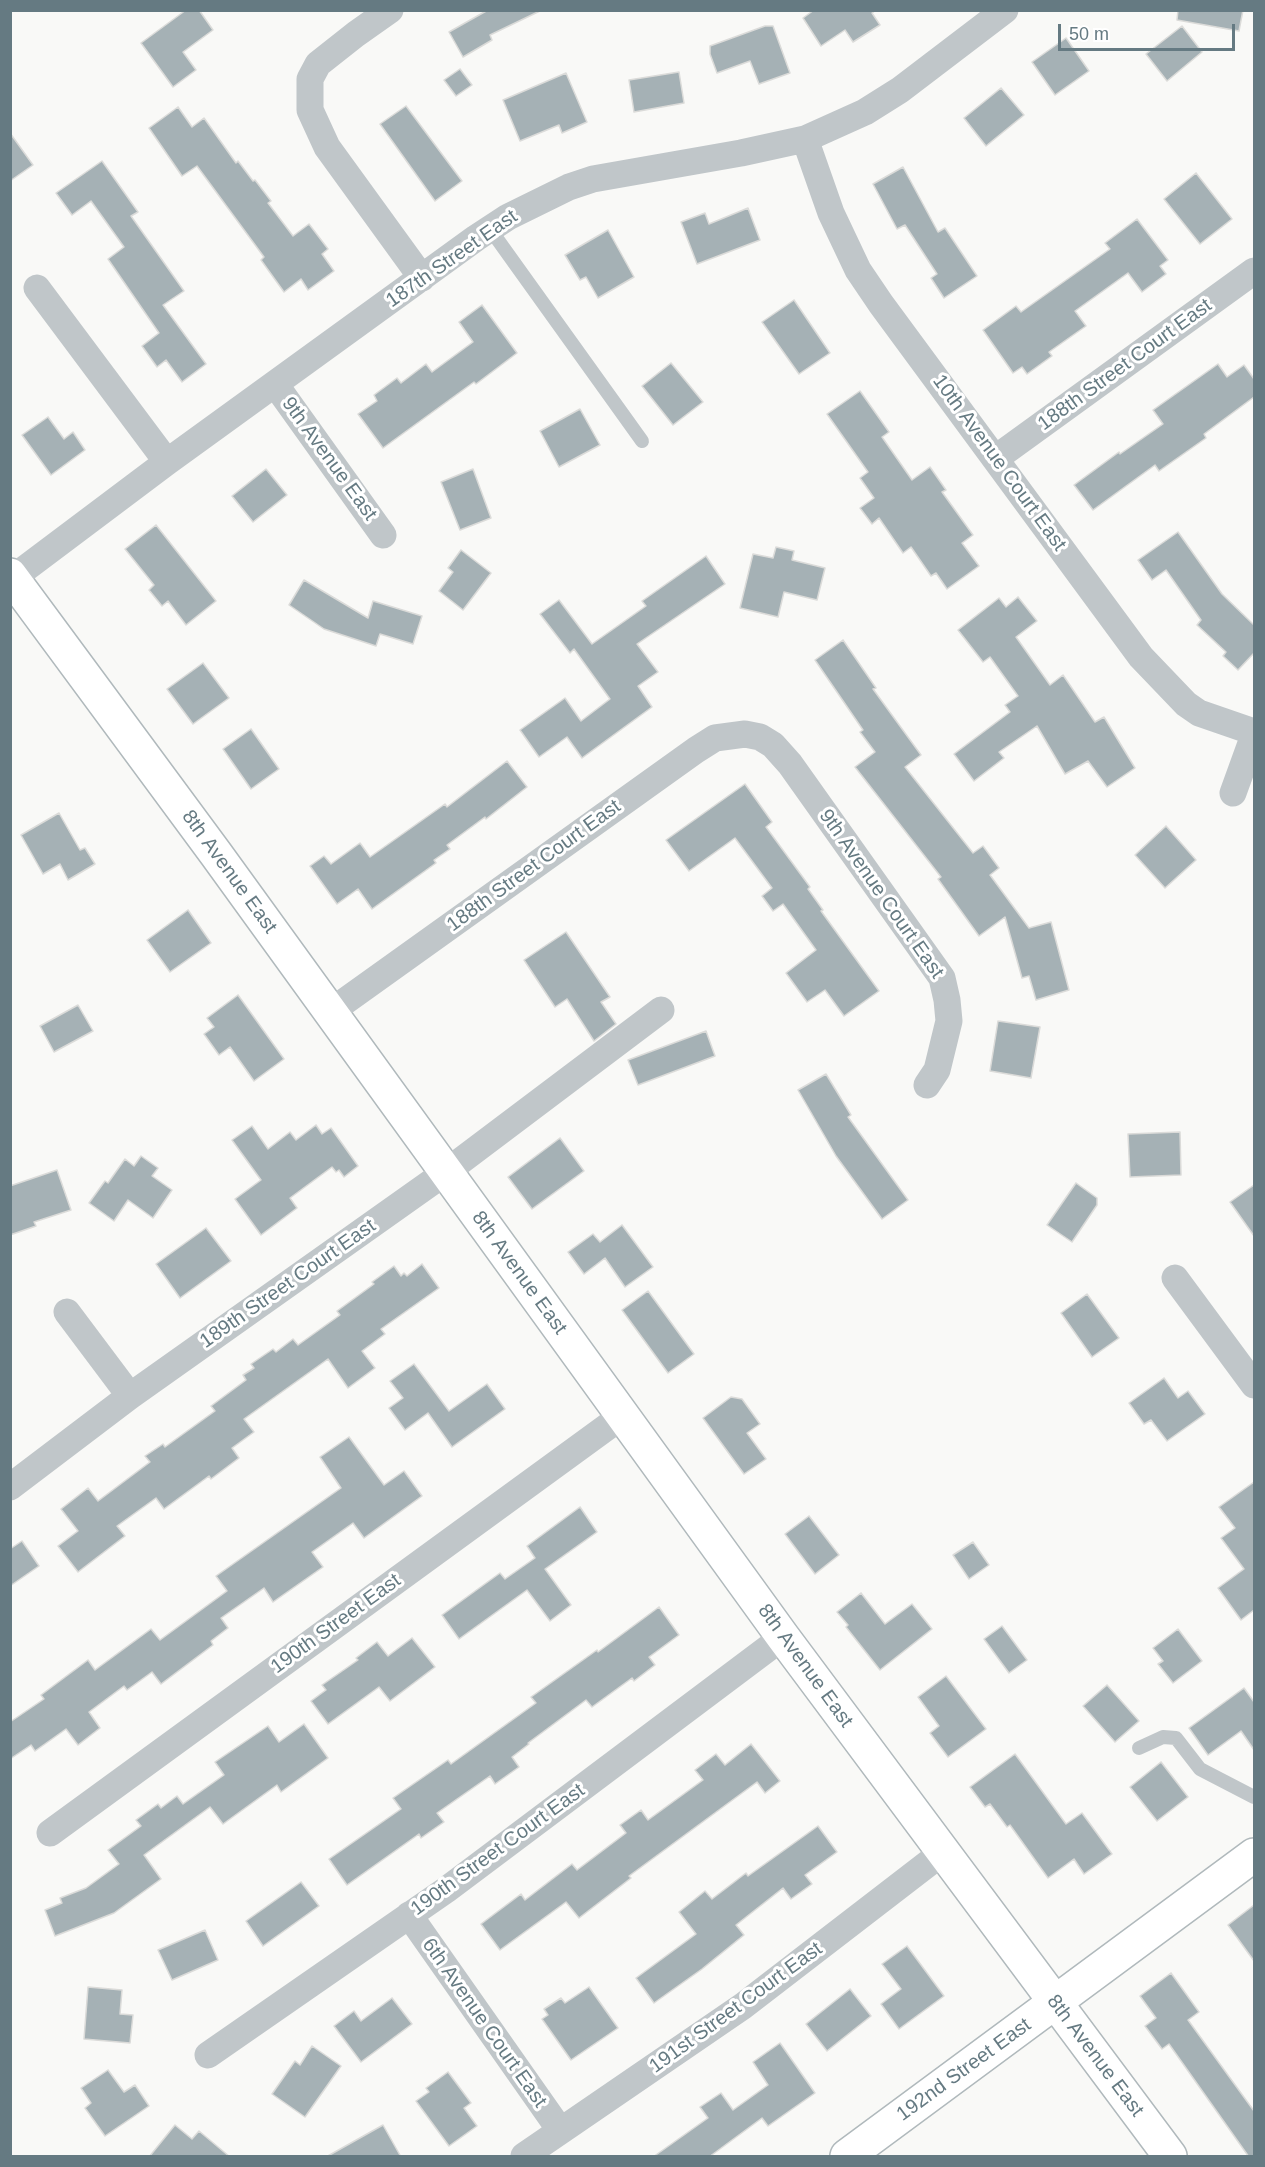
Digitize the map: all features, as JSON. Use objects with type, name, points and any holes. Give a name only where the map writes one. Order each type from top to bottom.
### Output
[{"type":"street","points":[[390,10],[318,64],[310,79],[310,110],[327,147],[422,279]]},
{"type":"street","name":"187th Street East","points":[[11,577],[508,217],[568,187],[592,179],[741,153],[805,139],[865,112],[900,90],[1005,10]]},
{"type":"street","name":"10th Avenue Court East","points":[[805,139],[831,213],[858,270],[1141,657],[1186,704],[1199,713],[1254,734],[1233,794]]},
{"type":"street","name":"188th Street Court East","points":[[996,458],[1254,271]]},
{"type":"street","points":[[37,288],[167,462]]},
{"type":"street","name":"9th Avenue East","points":[[275,384],[383,535]]},
{"type":"street","name":"8th Avenue East","points":[[11,577],[783,1637],[1170,2157]]},
{"type":"street","name":"188th Street Court East","points":[[330,1012],[696,750],[715,738],[744,734]]},
{"type":"street","name":"9th Avenue Court East","points":[[744,734],[760,737],[773,745],[790,765],[942,978],[949,1021],[937,1070],[927,1085]]},
{"type":"street","points":[[446,1172],[661,1010]]},
{"type":"street","name":"189th Street Court East","points":[[10,1486],[130,1396],[446,1172]]},
{"type":"street","points":[[1175,1278],[1254,1386]]},
{"type":"street","points":[[67,1312],[130,1396]]},
{"type":"street","name":"190th Street East","points":[[50,1833],[622,1416]]},
{"type":"street","name":"190th Street Court East","points":[[208,2055],[446,1890],[783,1637]]},
{"type":"street","name":"191st Street Court East","points":[[524,2157],[743,2006],[943,1852]]},
{"type":"street","name":"192nd Street East","points":[[847,2157],[1254,1855]]},
{"type":"street","name":"6th Avenue Court East","points":[[409,1915],[560,2130]]},
{"type":"lane","points":[[490,228],[642,441]]},
{"type":"lane","points":[[1139,1748],[1163,1737],[1176,1738],[1200,1769],[1254,1797]]},
{"type":"building","points":[[186,10],[199,10],[213,30],[183,52],[196,70],[173,87],[141,43]]},
{"type":"building","points":[[488,10],[542,10],[490,35],[492,40],[463,57],[449,32]]},
{"type":"building","points":[[814,10],[876,10],[872,13],[880,25],[853,42],[845,30],[821,46],[803,18]]},
{"type":"building","points":[[1178,10],[1243,10],[1239,31],[1177,20]]},
{"type":"building","points":[[765,26],[773,26],[790,73],[759,84],[750,61],[717,73],[710,54],[710,46]]},
{"type":"building","points":[[1182,26],[1202,52],[1167,81],[1146,54]]},
{"type":"building","points":[[1066,38],[1089,71],[1055,95],[1032,62]]},
{"type":"building","points":[[460,69],[472,85],[456,96],[444,80]]},
{"type":"building","points":[[679,72],[684,103],[634,112],[629,80]]},
{"type":"building","points":[[566,73],[587,122],[562,133],[559,125],[520,141],[503,100]]},
{"type":"building","points":[[1001,88],[1024,115],[986,146],[964,118]]},
{"type":"building","points":[[406,106],[462,181],[435,201],[380,124]]},
{"type":"building","points":[[178,107],[192,127],[204,118],[236,163],[238,161],[271,201],[268,203],[293,236],[309,224],[328,249],[322,254],[334,271],[308,290],[301,279],[284,292],[261,260],[264,257],[197,166],[182,176],[149,128]]},
{"type":"building","points":[[10,133],[33,165],[10,181]]},
{"type":"building","points":[[102,161],[138,212],[131,216],[184,291],[163,305],[206,364],[182,382],[166,360],[157,367],[142,346],[159,333],[108,259],[124,247],[91,201],[72,215],[56,193]]},
{"type":"building","points":[[903,167],[938,232],[945,228],[977,276],[944,298],[931,278],[937,274],[905,225],[897,229],[873,184]]},
{"type":"building","points":[[1196,173],[1232,219],[1200,244],[1164,199]]},
{"type":"building","points":[[748,208],[760,240],[697,264],[681,222],[705,213],[709,224]]},
{"type":"building","points":[[1137,219],[1168,260],[1160,266],[1166,274],[1142,292],[1128,273],[1075,311],[1086,326],[1049,352],[1052,356],[1027,374],[1022,367],[1013,373],[983,330],[1016,306],[1021,312],[1110,249],[1105,243]]},
{"type":"building","points":[[608,230],[634,277],[598,298],[586,277],[580,280],[565,255]]},
{"type":"building","points":[[794,300],[830,353],[799,374],[762,322]]},
{"type":"building","points":[[482,305],[517,353],[383,448],[358,414],[377,401],[374,395],[397,378],[401,383],[426,364],[432,372],[473,342],[459,322]]},
{"type":"building","points":[[671,363],[703,402],[673,425],[642,386]]},
{"type":"building","points":[[1218,364],[1227,377],[1244,365],[1254,379],[1254,397],[1204,434],[1206,438],[1159,471],[1155,465],[1093,510],[1074,485],[1163,424],[1153,410]]},
{"type":"building","points":[[860,391],[889,432],[882,437],[912,480],[930,467],[946,490],[942,492],[973,535],[962,543],[979,566],[947,589],[936,573],[931,576],[911,547],[903,553],[879,518],[872,524],[860,508],[874,498],[860,478],[868,472],[827,414]]},
{"type":"building","points":[[580,409],[600,445],[559,467],[540,431]]},
{"type":"building","points":[[48,417],[64,439],[73,432],[85,450],[51,475],[22,435]]},
{"type":"building","points":[[266,469],[287,495],[253,522],[232,496]]},
{"type":"building","points":[[473,469],[491,518],[460,530],[441,482]]},
{"type":"building","points":[[156,525],[216,601],[186,625],[168,601],[162,606],[149,590],[154,585],[125,549]]},
{"type":"building","points":[[1178,532],[1222,594],[1254,625],[1254,653],[1238,670],[1223,656],[1226,652],[1197,625],[1201,620],[1166,570],[1152,580],[1138,560]]},
{"type":"building","points":[[776,547],[794,551],[792,560],[825,568],[817,600],[784,592],[778,617],[740,608],[753,554],[773,558]]},
{"type":"building","points":[[461,550],[491,573],[463,610],[439,591],[453,572],[448,568]]},
{"type":"building","points":[[706,556],[725,584],[637,644],[658,672],[638,686],[652,707],[582,758],[567,737],[539,757],[520,730],[565,698],[581,721],[610,699],[574,649],[570,653],[540,614],[559,600],[592,644],[646,606],[642,601]]},
{"type":"building","points":[[304,580],[368,618],[373,601],[422,616],[413,644],[380,634],[376,646],[324,629],[289,605]]},
{"type":"building","points":[[1018,597],[1037,621],[1016,637],[1050,685],[1063,675],[1095,722],[1104,717],[1135,768],[1107,787],[1088,761],[1065,774],[1037,726],[999,752],[1004,758],[974,781],[954,754],[1010,712],[1005,705],[1018,696],[990,657],[983,662],[958,630],[999,598],[1006,607]]},
{"type":"building","points":[[843,640],[876,688],[873,689],[921,755],[905,767],[973,853],[983,846],[999,868],[990,875],[1029,928],[1051,922],[1069,990],[1036,1000],[1029,976],[1022,978],[1005,917],[979,936],[938,879],[941,877],[855,767],[875,752],[860,732],[863,730],[815,660]]},
{"type":"building","points":[[203,663],[229,698],[193,724],[167,689]]},
{"type":"building","points":[[251,729],[279,769],[251,789],[223,749]]},
{"type":"building","points":[[507,761],[527,787],[486,819],[485,817],[447,845],[450,849],[434,860],[436,863],[372,909],[358,889],[337,904],[310,866],[324,856],[331,864],[360,843],[370,857],[445,804],[447,807]]},
{"type":"building","points":[[745,784],[772,822],[766,827],[810,887],[808,889],[823,910],[821,911],[879,991],[844,1016],[825,990],[807,1002],[786,973],[816,950],[783,904],[773,911],[762,896],[772,888],[735,838],[689,871],[666,840]]},
{"type":"building","points":[[59,813],[80,850],[85,848],[95,864],[68,880],[60,864],[43,874],[21,835]]},
{"type":"building","points":[[1166,826],[1196,860],[1165,888],[1135,855]]},
{"type":"building","points":[[188,910],[211,943],[170,972],[147,940]]},
{"type":"building","points":[[566,932],[610,997],[601,1002],[616,1024],[594,1041],[567,999],[555,1007],[524,960]]},
{"type":"building","points":[[238,995],[284,1059],[254,1081],[230,1047],[219,1055],[204,1034],[214,1027],[207,1018]]},
{"type":"building","points":[[78,1005],[93,1031],[54,1052],[40,1026]]},
{"type":"building","points":[[998,1021],[1040,1027],[1031,1078],[990,1071]]},
{"type":"building","points":[[706,1031],[715,1056],[638,1085],[628,1060]]},
{"type":"building","points":[[826,1074],[851,1115],[848,1117],[908,1200],[882,1219],[836,1156],[798,1090]]},
{"type":"building","points":[[316,1125],[322,1134],[331,1128],[358,1166],[344,1177],[339,1170],[336,1172],[332,1167],[290,1198],[297,1208],[261,1235],[235,1199],[261,1180],[232,1140],[252,1126],[268,1149],[290,1132],[296,1140]]},
{"type":"building","points":[[1180,1132],[1181,1175],[1130,1177],[1128,1134]]},
{"type":"building","points":[[560,1138],[584,1171],[532,1209],[508,1177]]},
{"type":"building","points":[[141,1156],[158,1168],[152,1176],[172,1190],[153,1218],[128,1200],[114,1221],[89,1203],[105,1181],[108,1183],[125,1159],[134,1166]]},
{"type":"building","points":[[57,1170],[71,1210],[34,1222],[36,1226],[10,1235],[10,1186]]},
{"type":"building","points":[[1076,1183],[1097,1198],[1097,1205],[1072,1242],[1047,1225]]},
{"type":"building","points":[[1254,1185],[1254,1236],[1230,1202]]},
{"type":"building","points":[[622,1225],[653,1267],[625,1287],[605,1258],[584,1274],[568,1252],[593,1234],[600,1242]]},
{"type":"building","points":[[206,1228],[231,1261],[180,1298],[156,1264]]},
{"type":"building","points":[[422,1264],[439,1288],[381,1329],[385,1334],[362,1351],[375,1368],[348,1388],[328,1359],[244,1419],[254,1432],[232,1448],[239,1458],[211,1479],[209,1476],[164,1509],[156,1498],[117,1526],[125,1536],[78,1572],[58,1546],[78,1531],[61,1509],[88,1488],[98,1501],[150,1462],[145,1456],[163,1444],[165,1447],[215,1411],[211,1406],[246,1380],[243,1375],[254,1368],[251,1364],[273,1349],[276,1352],[293,1339],[298,1345],[340,1315],[337,1311],[394,1266],[401,1276],[404,1273],[407,1276]]},
{"type":"building","points":[[648,1291],[694,1354],[668,1373],[622,1310]]},
{"type":"building","points":[[1087,1294],[1119,1338],[1092,1357],[1061,1313]]},
{"type":"building","points":[[414,1364],[449,1411],[487,1384],[505,1409],[452,1447],[428,1413],[405,1430],[389,1408],[403,1398],[390,1381]]},
{"type":"building","points":[[1164,1378],[1178,1398],[1188,1391],[1205,1414],[1167,1441],[1151,1420],[1144,1424],[1129,1403]]},
{"type":"building","points":[[731,1397],[742,1399],[760,1424],[747,1433],[766,1459],[744,1474],[703,1418]]},
{"type":"building","points":[[349,1437],[384,1485],[404,1471],[422,1496],[364,1538],[353,1523],[312,1552],[323,1567],[273,1602],[264,1588],[221,1618],[228,1628],[211,1641],[213,1645],[161,1684],[152,1672],[127,1690],[124,1686],[89,1712],[100,1728],[78,1745],[66,1729],[35,1751],[31,1745],[10,1759],[10,1722],[44,1699],[41,1695],[88,1660],[95,1670],[151,1629],[160,1640],[227,1591],[216,1576],[341,1488],[320,1457]]},
{"type":"building","points":[[1254,1482],[1254,1610],[1241,1620],[1218,1588],[1244,1569],[1221,1538],[1235,1528],[1219,1507]]},
{"type":"building","points":[[580,1507],[597,1532],[545,1569],[571,1605],[550,1621],[527,1590],[459,1639],[442,1615],[500,1573],[505,1579],[535,1558],[527,1546]]},
{"type":"building","points":[[809,1516],[839,1555],[815,1574],[785,1534]]},
{"type":"building","points":[[22,1541],[39,1566],[10,1586],[10,1549]]},
{"type":"building","points":[[973,1542],[989,1565],[969,1579],[953,1555]]},
{"type":"building","points":[[861,1593],[885,1624],[912,1604],[932,1629],[880,1670],[837,1612]]},
{"type":"building","points":[[659,1607],[679,1635],[649,1657],[655,1665],[634,1681],[632,1678],[592,1707],[586,1700],[512,1757],[519,1767],[495,1784],[490,1776],[437,1813],[444,1822],[421,1838],[419,1834],[347,1885],[329,1859],[401,1809],[393,1798],[448,1760],[451,1764],[536,1703],[531,1697]]},
{"type":"building","points":[[1002,1626],[1027,1660],[1009,1673],[984,1639]]},
{"type":"building","points":[[1178,1629],[1202,1661],[1173,1683],[1158,1664],[1163,1661],[1153,1648]]},
{"type":"building","points":[[412,1638],[435,1667],[390,1701],[379,1687],[328,1724],[311,1701],[326,1690],[322,1685],[358,1660],[356,1658],[377,1642],[388,1656]]},
{"type":"building","points":[[946,1676],[986,1729],[948,1757],[930,1733],[939,1726],[918,1697]]},
{"type":"building","points":[[1107,1685],[1139,1721],[1115,1742],[1083,1706]]},
{"type":"building","points":[[1244,1688],[1254,1702],[1254,1750],[1241,1731],[1208,1755],[1189,1728]]},
{"type":"building","points":[[304,1724],[328,1758],[281,1792],[277,1785],[223,1824],[210,1807],[144,1855],[161,1879],[114,1913],[55,1936],[45,1910],[62,1903],[60,1898],[86,1888],[119,1864],[108,1850],[141,1826],[136,1820],[158,1804],[161,1808],[177,1796],[183,1804],[224,1775],[215,1762],[268,1726],[279,1742]]},
{"type":"building","points":[[751,1744],[780,1781],[765,1793],[757,1782],[629,1876],[631,1878],[579,1918],[566,1902],[500,1950],[481,1924],[521,1894],[525,1900],[572,1864],[577,1870],[626,1833],[620,1825],[641,1810],[648,1820],[703,1780],[695,1770],[716,1754],[725,1765]]},
{"type":"building","points":[[1015,1754],[1066,1824],[1082,1813],[1112,1854],[1084,1874],[1074,1859],[1048,1878],[1010,1825],[1007,1827],[990,1804],[985,1807],[970,1787]]},
{"type":"building","points":[[1161,1762],[1188,1797],[1157,1821],[1130,1787]]},
{"type":"building","points":[[818,1826],[837,1852],[805,1875],[812,1884],[791,1899],[783,1888],[736,1925],[744,1935],[702,1969],[654,2003],[636,1978],[696,1934],[679,1912],[705,1891],[712,1899],[746,1873],[748,1876]]},
{"type":"building","points":[[301,1882],[319,1906],[263,1946],[246,1921]]},
{"type":"building","points":[[1254,1905],[1254,1961],[1228,1925]]},
{"type":"building","points":[[205,1930],[218,1960],[172,1980],[158,1950]]},
{"type":"building","points":[[907,1946],[944,1996],[899,2029],[881,2004],[901,1989],[882,1964]]},
{"type":"building","points":[[1171,1973],[1199,2012],[1188,2020],[1254,2111],[1254,2157],[1249,2157],[1169,2044],[1162,2049],[1145,2026],[1156,2018],[1140,1996]]},
{"type":"building","points":[[88,1987],[122,1990],[120,2014],[133,2015],[130,2043],[84,2039]]},
{"type":"building","points":[[589,1987],[618,2028],[571,2060],[542,2019],[548,2015],[544,2009],[561,1998],[565,2003]]},
{"type":"building","points":[[850,1989],[871,2016],[827,2051],[806,2024]]},
{"type":"building","points":[[392,1998],[412,2024],[361,2062],[334,2026],[354,2011],[361,2021]]},
{"type":"building","points":[[780,2043],[815,2093],[768,2126],[762,2118],[709,2157],[653,2157],[708,2118],[700,2107],[721,2093],[733,2110],[768,2085],[753,2062]]},
{"type":"building","points":[[312,2046],[341,2066],[305,2117],[272,2094],[295,2061],[300,2065]]},
{"type":"building","points":[[108,2070],[124,2092],[135,2085],[149,2106],[105,2136],[85,2108],[91,2103],[81,2088]]},
{"type":"building","points":[[448,2072],[471,2103],[464,2108],[477,2126],[449,2146],[416,2101],[429,2092],[426,2088]]},
{"type":"building","points":[[175,2125],[192,2139],[199,2131],[230,2157],[149,2157]]},
{"type":"building","points":[[383,2125],[401,2157],[326,2157]]}]
